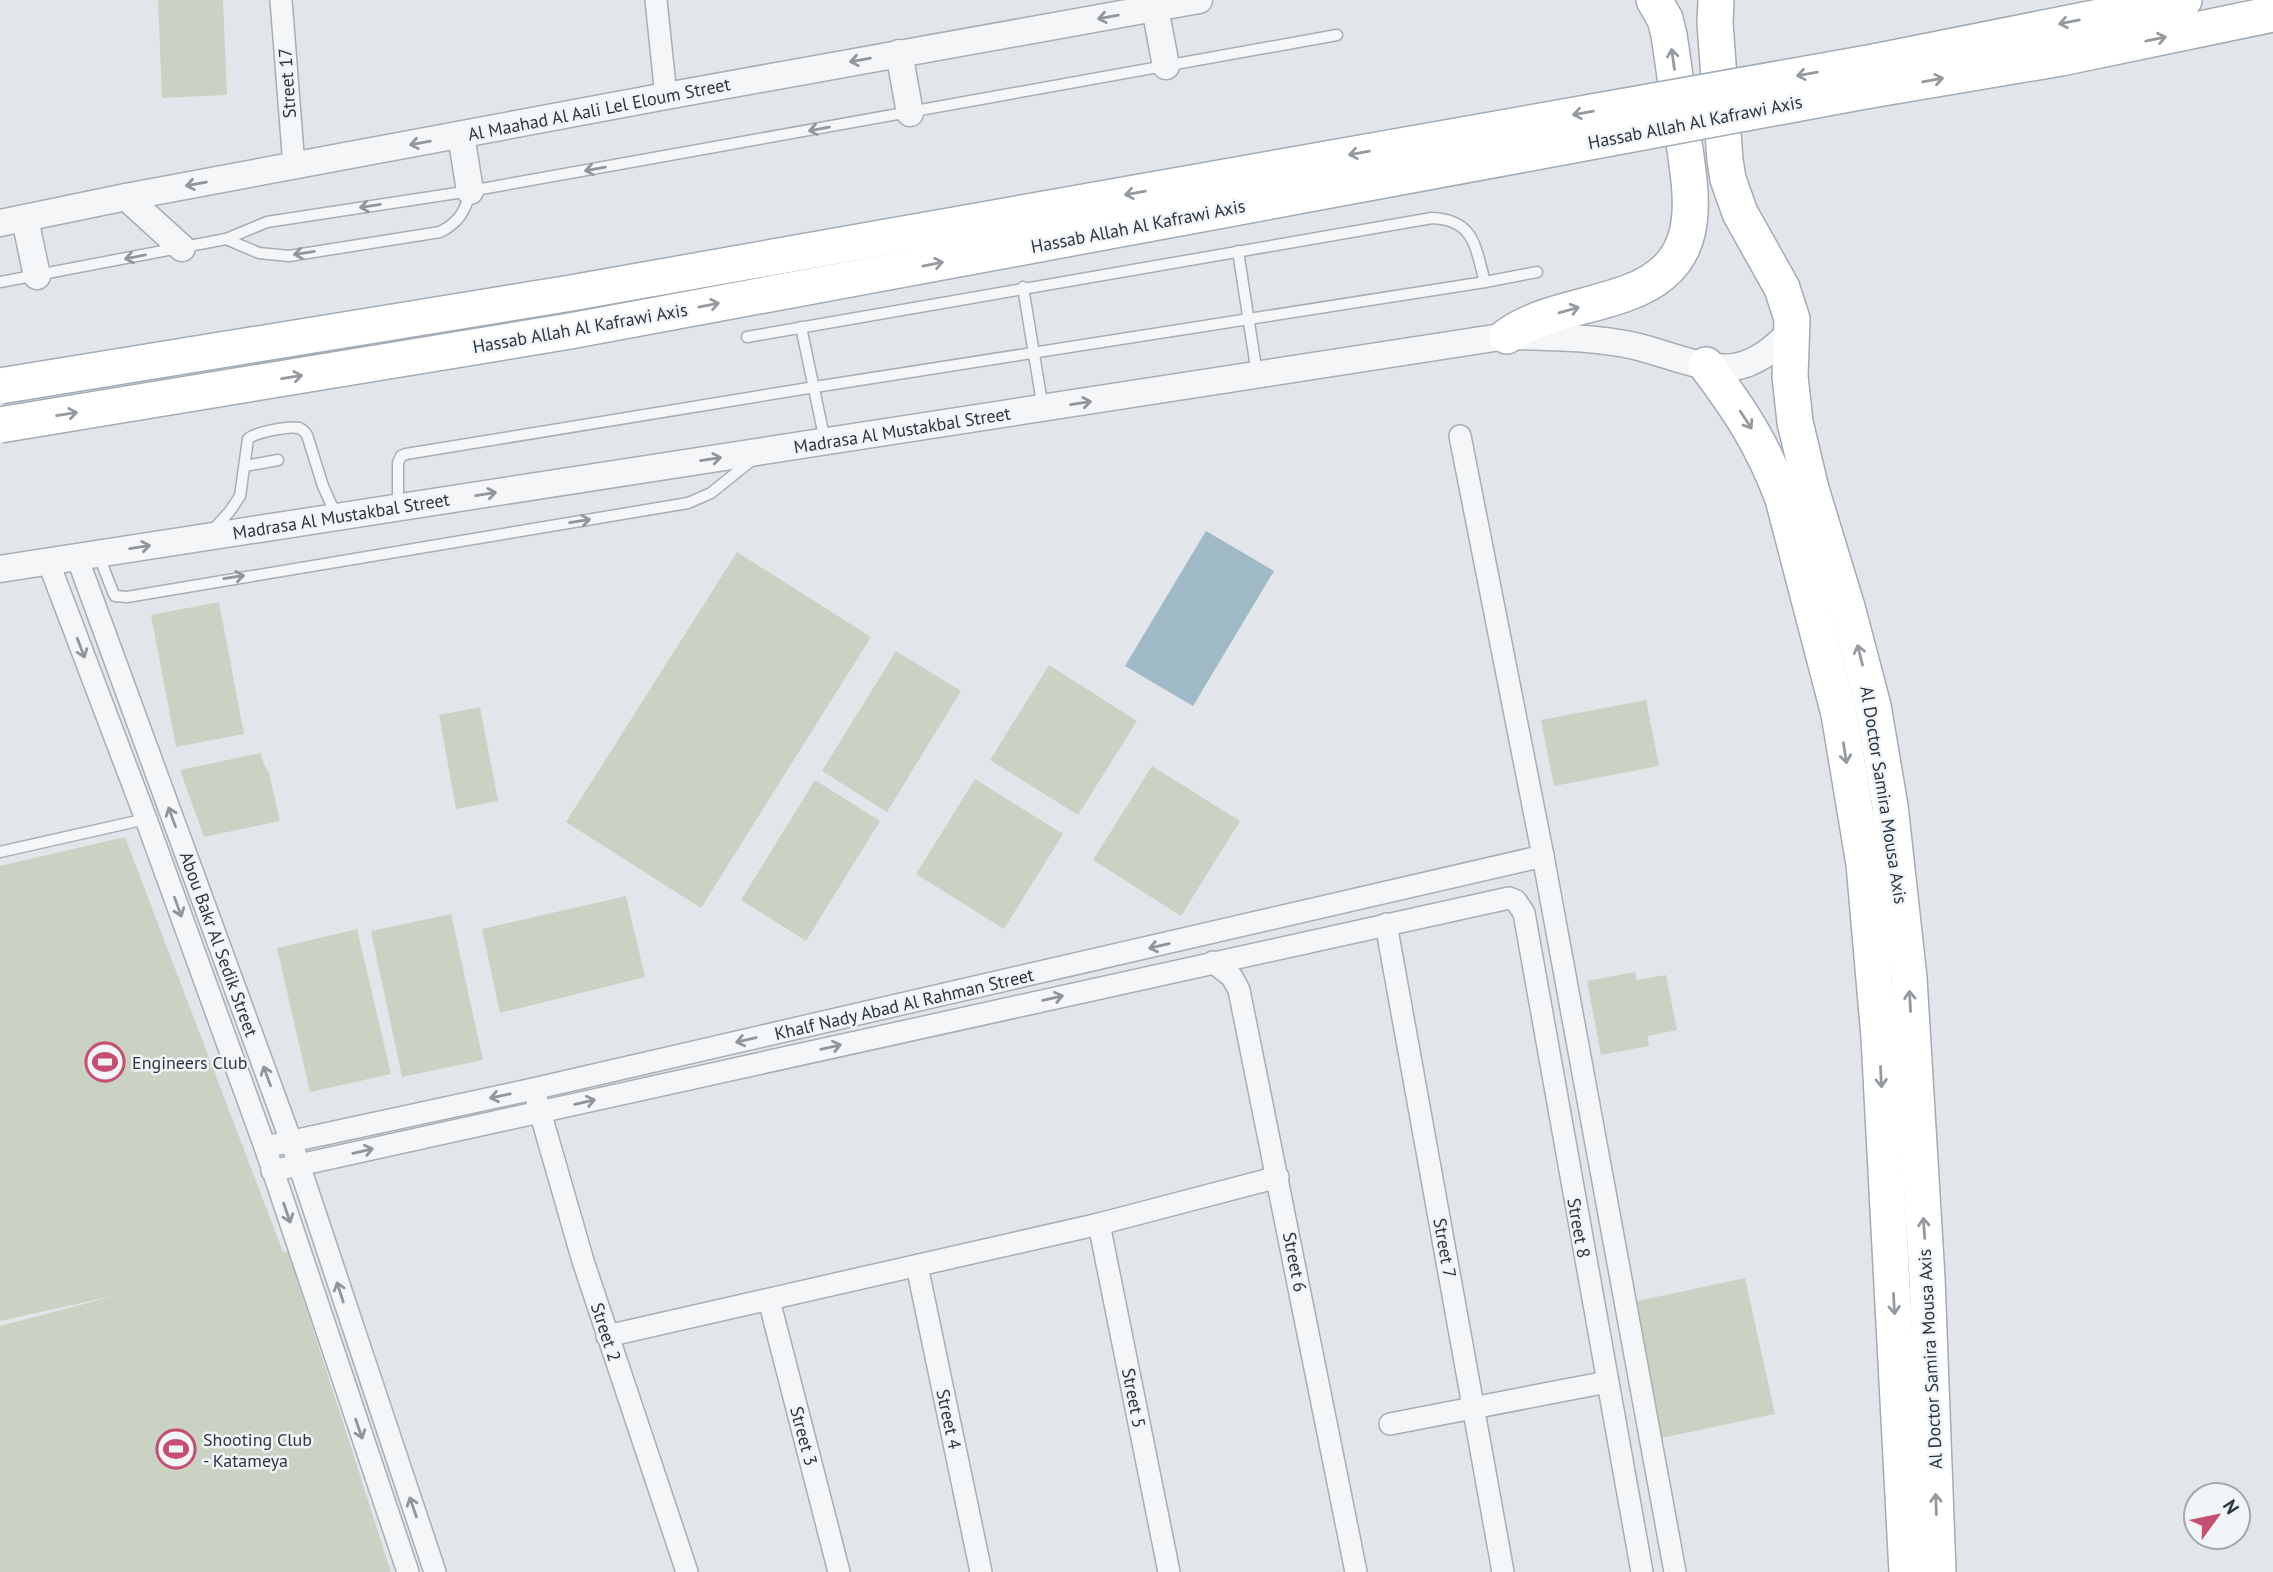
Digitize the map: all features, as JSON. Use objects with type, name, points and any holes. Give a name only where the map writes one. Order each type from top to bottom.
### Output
[{"type":"main road","points":[[1507,336],[1533,321],[1621,295],[1654,281],[1674,261],[1687,237],[1691,221],[1691,192],[1673,62],[1665,19],[1654,0]]},
{"type":"main road","name":"Al Doctor Samira Mousa Axis","points":[[1716,0],[1715,23],[1728,179],[1740,213],[1782,288],[1792,319],[1791,385],[1795,422],[1811,489],[1847,607],[1872,705],[1897,867],[1909,978],[1927,1278],[1938,1572]]},
{"type":"main road","name":"Hassab Allah Al Kafrawi Axis","points":[[0,425],[570,331],[1870,76],[2184,0]]},
{"type":"main road","name":"Hassab Allah Al Kafrawi Axis","points":[[0,386],[1870,76],[2061,58],[2273,14]]},
{"type":"main road","name":"Al Doctor Samira Mousa Axis","points":[[1706,365],[1753,431],[1783,499],[1839,714],[1864,864],[1879,1037],[1907,1572]]},
{"type":"street","name":"Street 17","points":[[281,0],[294,166]]},
{"type":"street","points":[[656,0],[666,96]]},
{"type":"street","name":"Al Maahad Al Aali Lel Eloum Street","points":[[13,221],[125,197],[666,96],[1199,0]]},
{"type":"street","points":[[1154,9],[1166,65]]},
{"type":"street","points":[[899,53],[910,113]]},
{"type":"street","points":[[461,135],[470,191]]},
{"type":"street","points":[[125,197],[182,248]]},
{"type":"street","points":[[13,221],[37,276]]},
{"type":"street","name":"Madrasa Al Mustakbal Street","points":[[0,569],[1507,336],[1606,342],[1634,346],[1706,365],[1732,367],[1754,361],[1773,349],[1792,331]]},
{"type":"street","points":[[1460,436],[1542,856],[1675,1572]]},
{"type":"street","name":"Abou Bakr Al Sedik Street","points":[[88,555],[93,601],[291,1142],[435,1572]]},
{"type":"street","name":"Abou Bakr Al Sedik Street","points":[[48,561],[146,819],[265,1147],[408,1572]]},
{"type":"street","points":[[65,606],[93,601]]},
{"type":"street","name":"Khalf Nady Abad Al Rahman Street","points":[[265,1147],[533,1089],[1542,856]]},
{"type":"street","name":"Khalf Nady Abad Al Rahman Street","points":[[272,1171],[1502,899]]},
{"type":"street","name":"Street 8","points":[[1502,899],[1516,901],[1524,913],[1642,1572]]},
{"type":"street","name":"Street 7","points":[[1386,924],[1503,1572]]},
{"type":"street","points":[[1222,960],[1225,930]]},
{"type":"street","name":"Street 6","points":[[1222,960],[1237,984],[1356,1572]]},
{"type":"street","name":"Street 2","points":[[533,1089],[583,1261],[687,1572]]},
{"type":"street","points":[[607,1336],[1099,1224],[1278,1177]]},
{"type":"street","name":"Street 5","points":[[1099,1224],[1169,1572]]},
{"type":"street","name":"Street 4","points":[[917,1266],[981,1572]]},
{"type":"street","name":"Street 3","points":[[769,1300],[839,1572]]},
{"type":"street","points":[[1390,1424],[1606,1382]]},
{"type":"lane","points":[[0,282],[226,239],[267,222],[470,191],[1337,35]]},
{"type":"lane","points":[[226,239],[259,253],[289,256],[440,232],[458,220],[464,212],[470,191]]},
{"type":"lane","points":[[747,337],[1432,218],[1448,219],[1468,233],[1485,282]]},
{"type":"lane","points":[[1238,251],[1257,374]]},
{"type":"lane","points":[[398,507],[398,463],[403,455],[1537,272]]},
{"type":"lane","points":[[1023,287],[1043,409]]},
{"type":"lane","points":[[801,327],[825,441]]},
{"type":"lane","points":[[207,537],[236,504],[242,485],[247,443],[252,435],[258,433],[298,428],[307,435],[307,455],[337,517]]},
{"type":"lane","points":[[88,555],[116,596],[127,597],[688,503],[711,493],[763,451]]},
{"type":"lane","points":[[245,466],[278,460]]},
{"type":"lane","points":[[0,852],[146,819]]},
{"type":"green space","points":[[158,0],[223,0],[227,95],[162,98]]},
{"type":"green space","points":[[737,552],[871,637],[701,908],[566,822]]},
{"type":"green space","points":[[219,602],[244,734],[176,747],[151,615]]},
{"type":"green space","points":[[896,651],[961,691],[887,812],[822,771]]},
{"type":"green space","points":[[1049,665],[1137,721],[1078,815],[990,760]]},
{"type":"green space","points":[[1646,700],[1659,766],[1554,786],[1541,720]]},
{"type":"green space","points":[[480,707],[498,801],[456,809],[439,715]]},
{"type":"green space","points":[[261,753],[269,773],[280,821],[204,837],[180,770]]},
{"type":"green space","points":[[1152,766],[1240,821],[1181,916],[1093,860]]},
{"type":"green space","points":[[975,779],[1063,834],[1004,929],[916,874]]},
{"type":"green space","points":[[815,780],[880,821],[806,941],[741,900]]},
{"type":"green space","points":[[125,837],[283,1252],[288,1251],[391,1572],[0,1572],[0,1326],[118,1295],[0,1321],[0,866]]},
{"type":"green space","points":[[626,896],[645,977],[500,1013],[482,929]]},
{"type":"green space","points":[[451,914],[483,1060],[402,1077],[371,931]]},
{"type":"green space","points":[[357,929],[391,1074],[310,1092],[277,948]]},
{"type":"green space","points":[[1635,972],[1637,980],[1666,975],[1677,1030],[1648,1036],[1649,1046],[1601,1055],[1587,981]]},
{"type":"green space","points":[[1745,1278],[1775,1414],[1657,1439],[1628,1303]]},
{"type":"water","points":[[1206,531],[1274,571],[1193,706],[1125,666]]},
{"type":"place","name":"Engineers Club","points":[[105,1062]]},
{"type":"place","name":"Shooting Club - Katameya","points":[[176,1449]]}]
